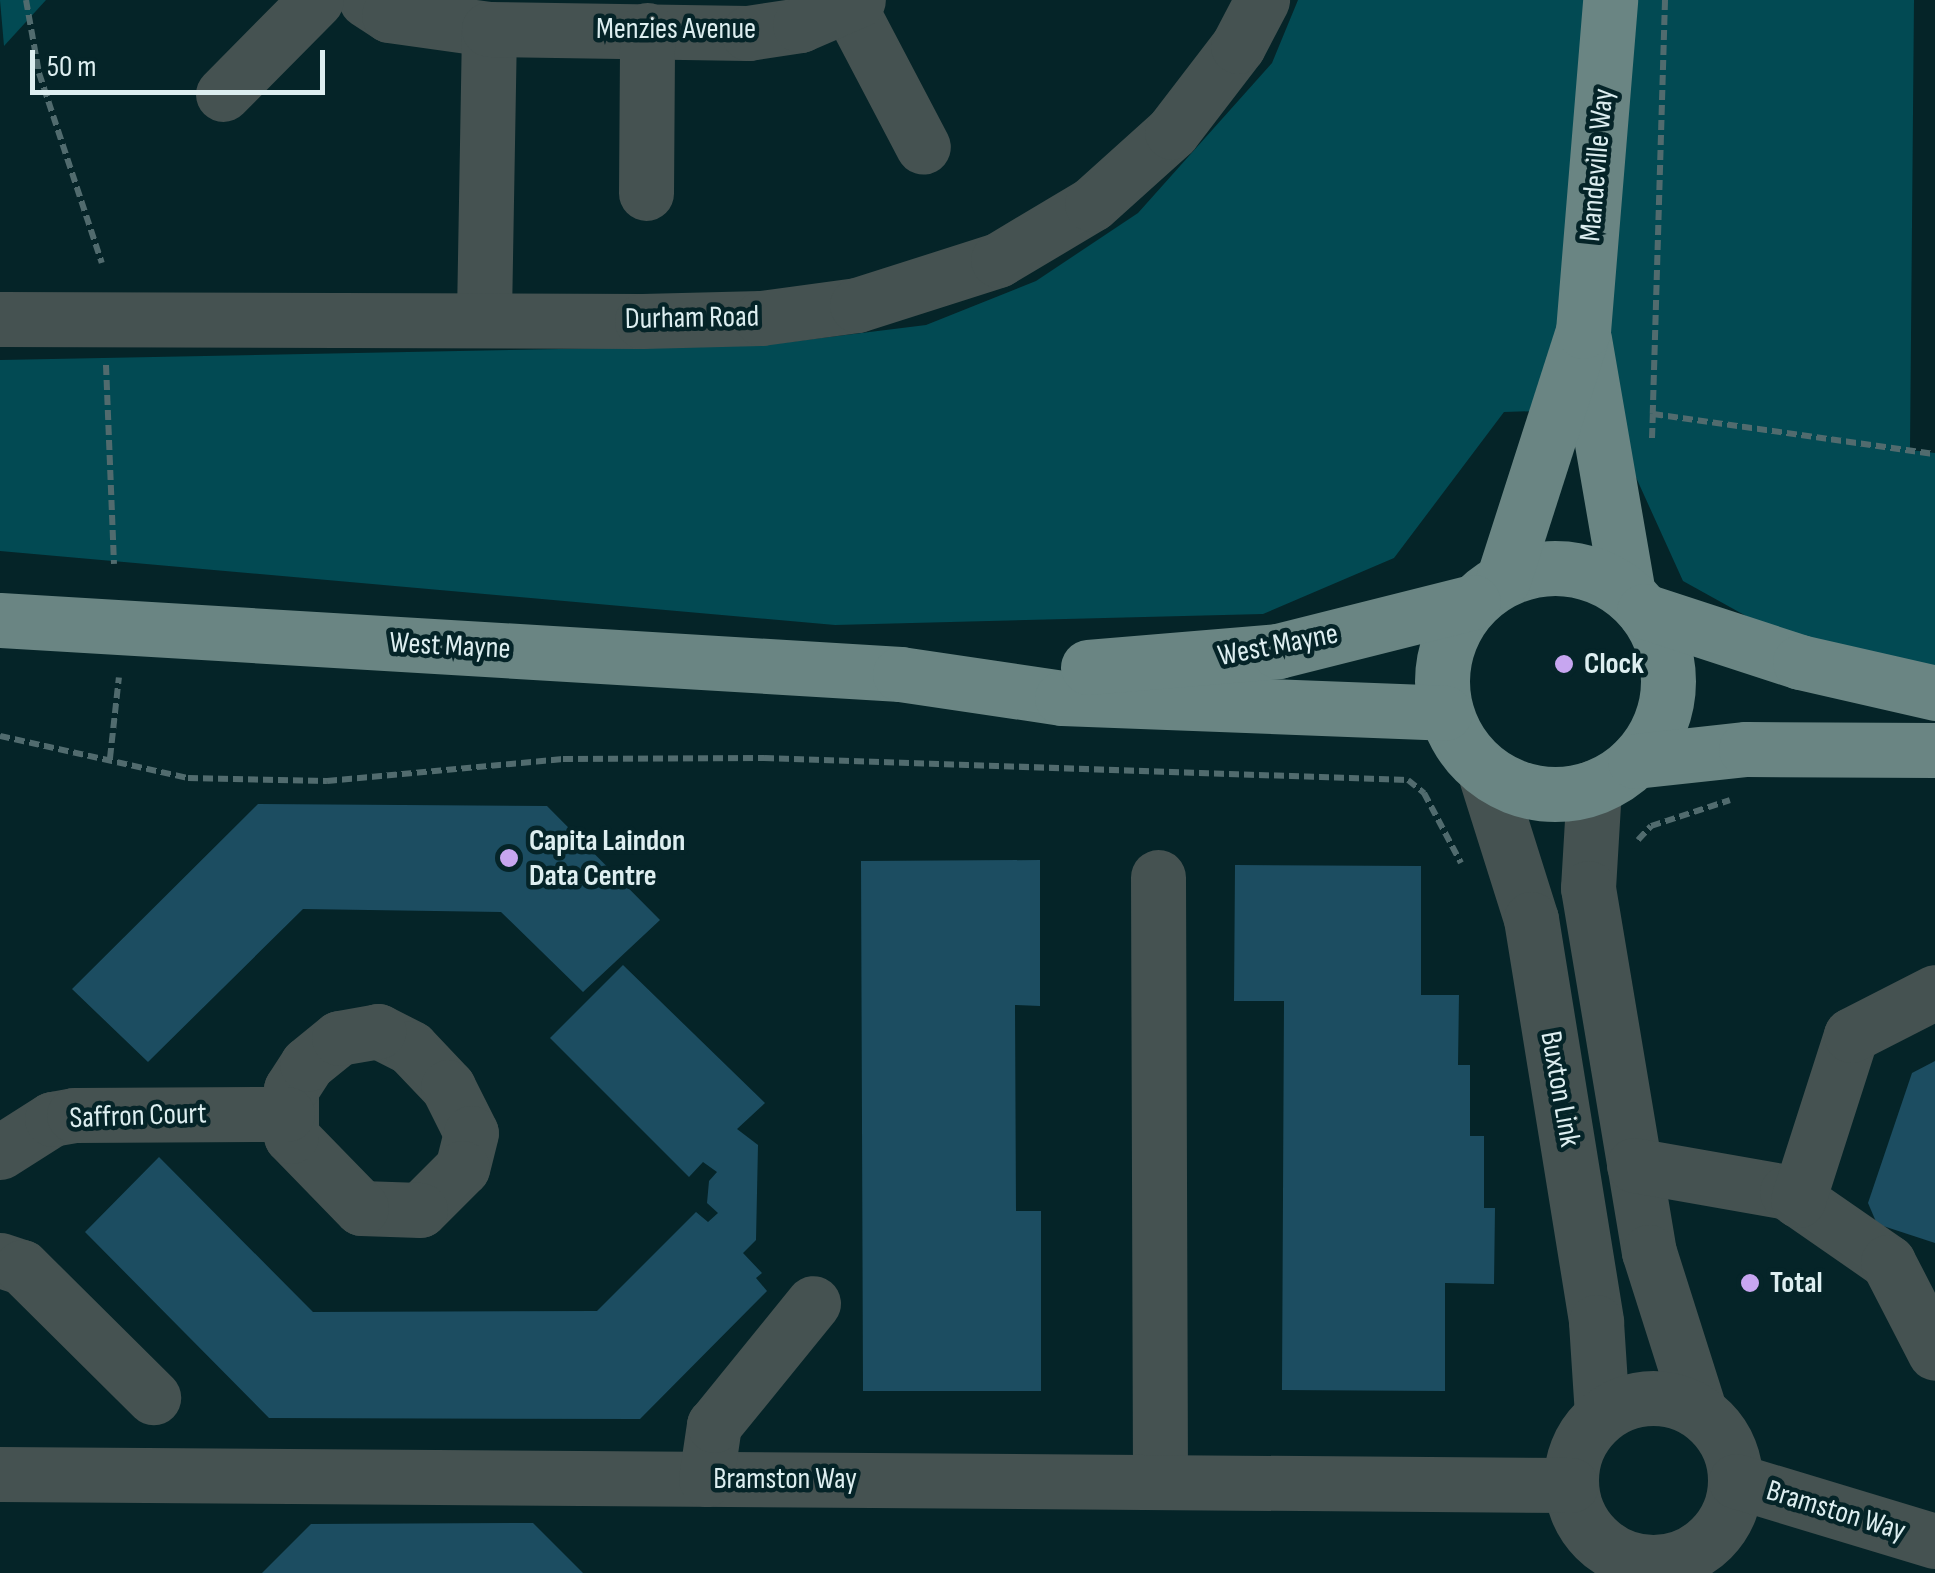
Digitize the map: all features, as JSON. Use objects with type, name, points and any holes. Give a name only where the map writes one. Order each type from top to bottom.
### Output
[{"type":"main road","name":"Mandeville Way","points":[[1488,590],[1582,331],[1610,0]]},
{"type":"main road","name":"Mandeville Way","points":[[1582,331],[1636,602]]},
{"type":"main road","points":[[1935,693],[1800,662],[1636,602],[1568,568],[1488,590],[1444,654],[1446,713],[1460,744],[1484,770],[1518,788],[1556,794],[1615,774],[1746,749],[1935,750]]},
{"type":"main road","name":"West Mayne","points":[[900,674],[1136,666],[1278,651],[1488,590]]},
{"type":"main road","points":[[1615,774],[1666,704],[1668,671],[1636,602]]},
{"type":"main road","name":"West Mayne","points":[[0,620],[900,674],[1062,698],[1446,713]]},
{"type":"street","points":[[223,94],[316,0]]},
{"type":"street","name":"Menzies Avenue","points":[[366,0],[389,15],[489,29],[748,33],[800,25],[853,2]]},
{"type":"street","name":"Durham Road","points":[[0,319],[761,318],[857,305],[998,260],[1049,233],[1133,172],[1205,92],[1262,0]]},
{"type":"street","points":[[853,2],[924,148]]},
{"type":"street","points":[[484,317],[489,29]]},
{"type":"street","points":[[646,193],[647,30]]},
{"type":"street","name":"Buxton Link","points":[[1484,770],[1532,919],[1596,1322],[1602,1415]]},
{"type":"street","name":"Buxton Link","points":[[1615,774],[1588,888],[1662,1307],[1698,1410]]},
{"type":"street","points":[[1158,877],[1160,1482]]},
{"type":"street","points":[[1798,1200],[1850,1035],[1935,992]]},
{"type":"street","name":"Saffron Court","points":[[0,1152],[52,1120],[74,1115],[287,1114]]},
{"type":"street","points":[[1634,1165],[1787,1192],[1888,1262],[1935,1353]]},
{"type":"street","points":[[0,1260],[22,1266],[153,1398]]},
{"type":"street","points":[[706,1479],[714,1425],[812,1303]]},
{"type":"street","points":[[1652,1397],[1698,1410],[1724,1436],[1736,1481],[1722,1527],[1684,1557],[1660,1568],[1603,1546],[1584,1526],[1570,1485],[1575,1451],[1602,1415],[1652,1397]]},
{"type":"street","name":"Bramston Way","points":[[0,1474],[1570,1485]]},
{"type":"street","name":"Bramston Way","points":[[1736,1481],[1933,1534]]},
{"type":"path","points":[[26,0],[39,73],[102,263]]},
{"type":"path","points":[[1665,0],[1653,414],[1935,454]]},
{"type":"path","points":[[106,354],[114,564]]},
{"type":"path","points":[[110,758],[119,678]]},
{"type":"path","points":[[0,736],[188,778],[327,781],[563,759],[764,758],[1408,780],[1424,792],[1466,872]]},
{"type":"path","points":[[1624,855],[1651,826],[1747,795]]},
{"type":"shaded area","points":[[0,0],[46,0],[4,46]]},
{"type":"shaded area","points":[[1298,0],[1914,0],[1910,450],[1935,453],[1935,669],[1775,632],[1683,581],[1605,409],[1504,412],[1394,558],[1263,614],[835,625],[0,551],[0,360],[765,345],[926,325],[1036,281],[1138,213],[1272,63]]},
{"type":"building","points":[[258,804],[547,806],[660,920],[583,992],[501,912],[303,909],[148,1062],[72,989]]},
{"type":"building","points":[[1040,860],[1040,1006],[1015,1005],[1016,1211],[1041,1211],[1041,1391],[863,1391],[861,861]]},
{"type":"building","points":[[1235,865],[1421,866],[1421,995],[1459,995],[1458,1065],[1470,1065],[1470,1136],[1484,1136],[1484,1208],[1495,1208],[1494,1284],[1445,1283],[1445,1391],[1282,1390],[1284,1001],[1234,1001]]},
{"type":"building","points":[[623,965],[765,1103],[737,1129],[758,1145],[756,1240],[743,1253],[762,1273],[756,1278],[767,1291],[640,1419],[269,1418],[85,1232],[159,1157],[313,1312],[597,1311],[696,1212],[708,1222],[718,1213],[707,1203],[709,1181],[717,1172],[703,1162],[689,1177],[550,1038]]},
{"type":"building","points":[[1935,1061],[1935,1243],[1877,1224],[1868,1203],[1912,1073]]},
{"type":"building","points":[[533,1523],[583,1573],[262,1573],[311,1524]]},
{"type":"place","name":"Clock","points":[[1564,664]]},
{"type":"place","name":"Capita Laindon Data Centre","points":[[509,858]]},
{"type":"place","name":"Total","points":[[1750,1283]]}]
